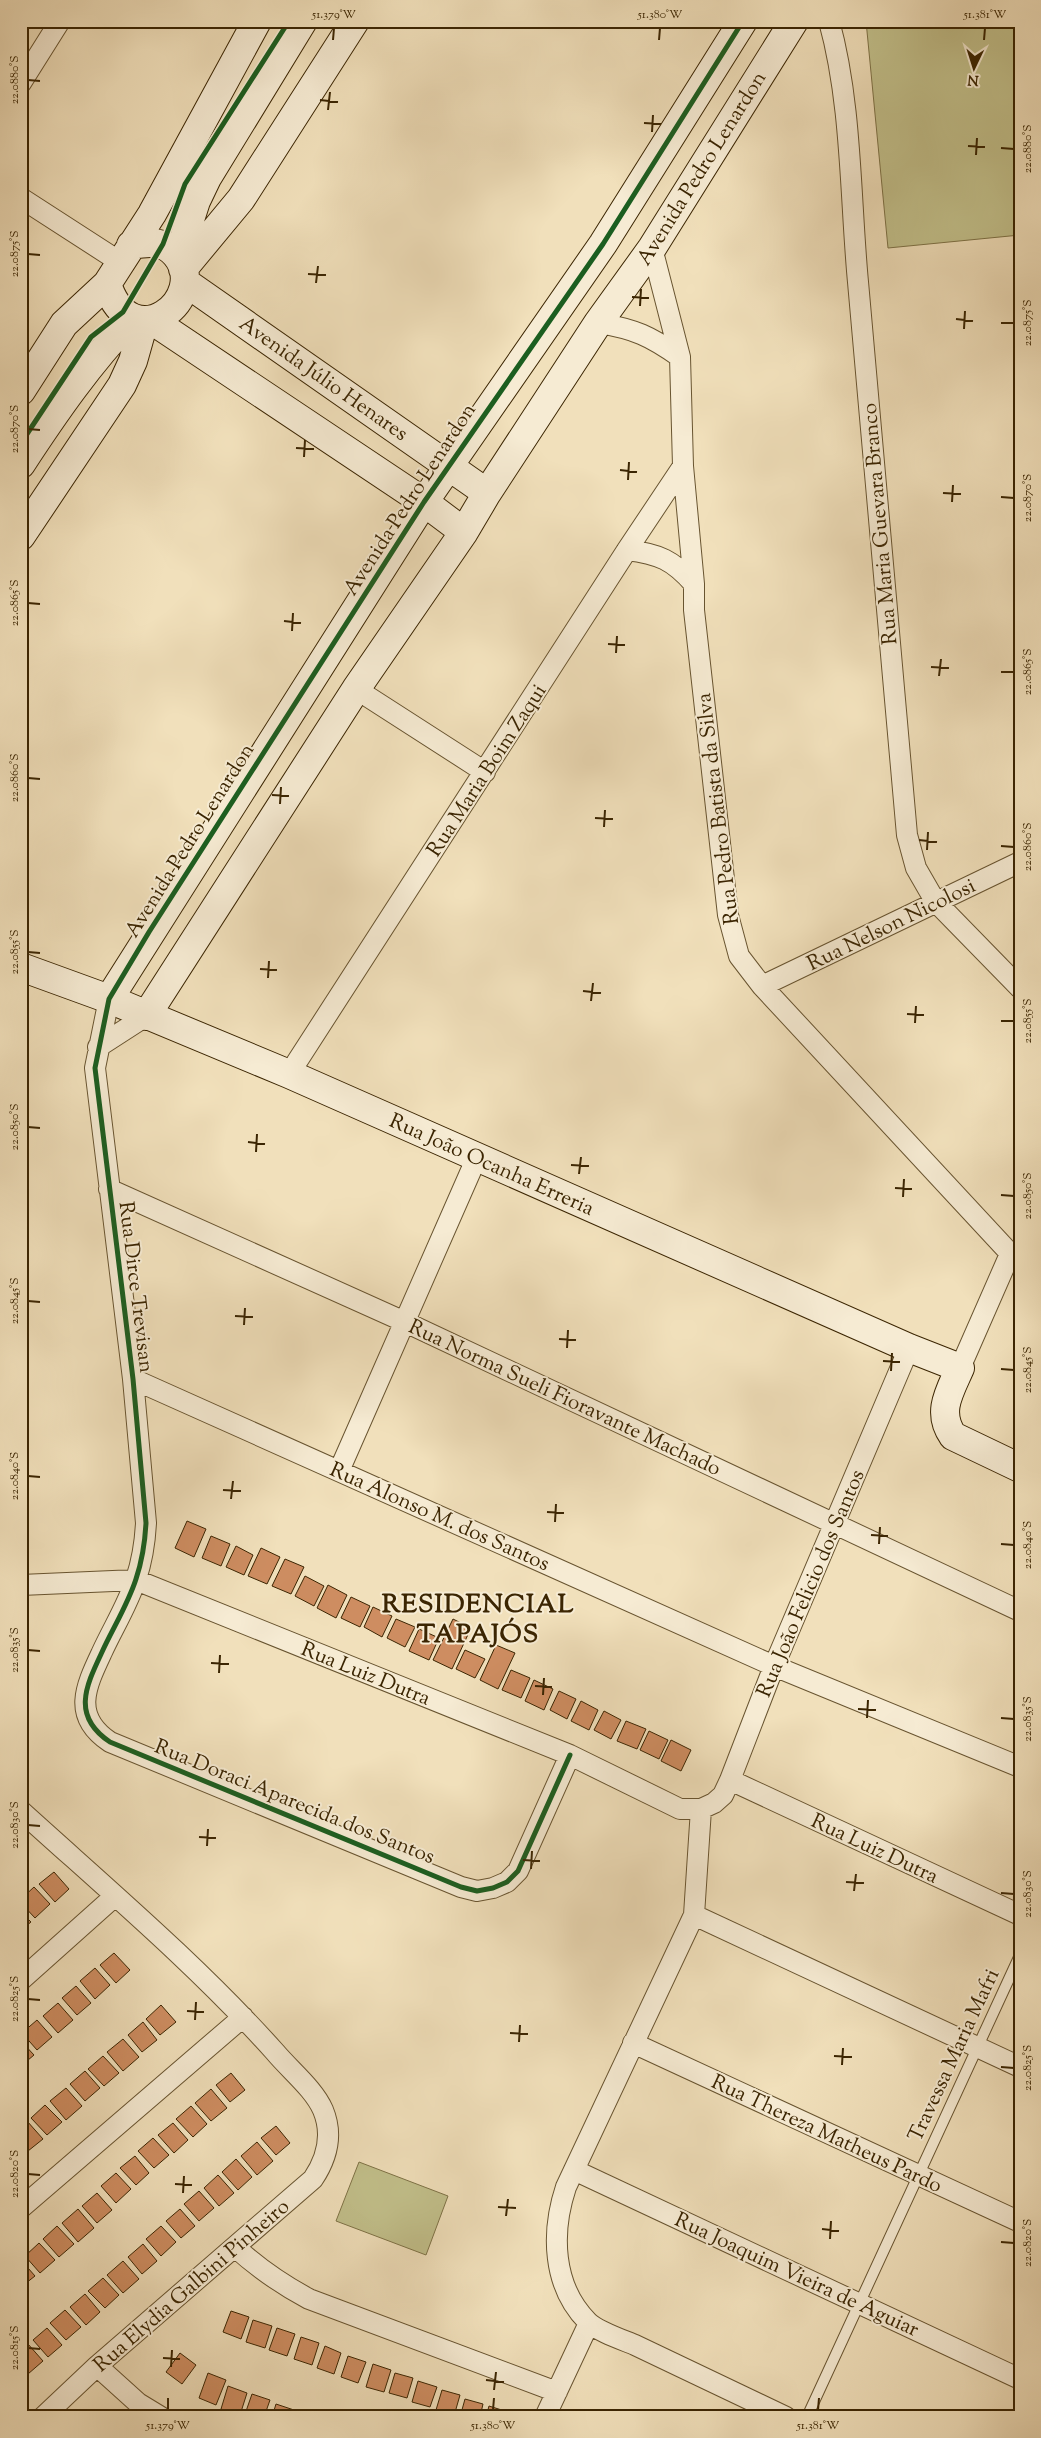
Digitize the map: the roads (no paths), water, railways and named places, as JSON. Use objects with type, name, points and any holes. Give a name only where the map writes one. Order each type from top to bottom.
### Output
[{"type":"street","points":[[21,83],[60,21]]},
{"type":"street","points":[[257,21],[152,214],[120,264],[112,300],[424,502],[464,532]]},
{"type":"street","points":[[21,464],[75,384],[102,349],[143,320],[164,315],[175,305],[182,294],[182,269],[196,201],[207,178],[303,21]]},
{"type":"street","points":[[182,269],[241,198],[355,21]]},
{"type":"street","name":"Avenida Pedro Lenardon","points":[[109,999],[424,502],[603,244],[743,21]]},
{"type":"street","name":"Avenida Pedro Lenardon","points":[[146,1016],[356,689],[464,532],[487,492],[598,323],[652,248],[794,21]]},
{"type":"street","name":"Rua Maria Guevara Branco","points":[[829,21],[836,44],[844,97],[858,282],[908,835],[916,868],[935,901],[1020,988]]},
{"type":"street","points":[[21,198],[120,264]]},
{"type":"street","points":[[21,391],[64,324],[120,264],[148,242],[163,244],[182,269]]},
{"type":"street","name":"Rua Pedro Batista da Silva","points":[[652,248],[680,357],[684,466],[694,584],[694,610],[728,915],[739,956],[762,986],[1015,1259]]},
{"type":"street","name":"Avenida Júlio Henares","points":[[182,269],[487,492]]},
{"type":"street","points":[[21,536],[122,385],[133,361],[143,320]]},
{"type":"street","points":[[598,323],[627,328],[650,336],[680,357]]},
{"type":"street","name":"Rua Maria Boim Zaqui","points":[[289,1074],[627,550],[684,466]]},
{"type":"street","points":[[627,550],[646,552],[662,557],[678,566],[694,584]]},
{"type":"street","points":[[356,689],[485,772]]},
{"type":"street","name":"Rua Nelson Nicolosi","points":[[762,986],[935,901],[1020,862]]},
{"type":"street","name":"Rua João Ocanha Erreria","points":[[21,967],[109,999],[289,1074],[909,1348],[960,1368]]},
{"type":"street","name":"Rua Dirce Trevisan","points":[[88,1718],[85,1695],[89,1680],[136,1580],[145,1544],[146,1523],[133,1379],[95,1068],[109,999]]},
{"type":"street","points":[[98,1047],[146,1016]]},
{"type":"street","points":[[339,1471],[477,1157]]},
{"type":"street","name":"Rua Norma Sueli Fioravante Machado","points":[[109,1190],[405,1322],[1020,1611]]},
{"type":"street","points":[[1015,1259],[960,1368],[944,1405],[947,1427],[953,1436],[1020,1468]]},
{"type":"street","name":"Rua João Felicio dos Santos","points":[[701,1809],[714,1803],[723,1795],[730,1780],[774,1666],[909,1348]]},
{"type":"street","name":"Rua Alonso M. dos Santos","points":[[133,1379],[774,1666],[1020,1767]]},
{"type":"street","name":"Rua Luiz Dutra","points":[[21,1585],[136,1580],[570,1755],[680,1809],[701,1809]]},
{"type":"street","name":"Rua Doraci Aparecida dos Santos","points":[[88,1718],[97,1732],[110,1742],[462,1887],[477,1890],[500,1886],[513,1877],[523,1864],[570,1755]]},
{"type":"street","name":"Rua Luiz Dutra","points":[[730,1780],[1020,1915]]},
{"type":"street","points":[[701,1809],[694,1916],[574,2170],[559,2207],[556,2248],[559,2269],[566,2288],[589,2323],[786,2417]]},
{"type":"street","points":[[21,1811],[243,2016],[21,2208]]},
{"type":"street","points":[[21,1980],[115,1896]]},
{"type":"street","points":[[694,1916],[1020,2067]]},
{"type":"street","name":"Rua Elydia Galbini Pinheiro","points":[[43,2417],[97,2366],[313,2178],[320,2169],[328,2147],[327,2123],[319,2101],[243,2016]]},
{"type":"street","name":"Rua Thereza Matheus Pardo","points":[[633,2044],[1020,2222]]},
{"type":"street","name":"Rua Joaquim Vieira de Aguiar","points":[[574,2170],[1020,2379]]},
{"type":"street","points":[[235,2247],[257,2267],[282,2285],[309,2299],[557,2392]]},
{"type":"street","points":[[545,2417],[589,2323]]},
{"type":"street","points":[[97,2366],[138,2402],[161,2417]]},
{"type":"lane","name":"Travessa Maria Mafri","points":[[807,2417],[1020,1955]]},
{"type":"district","name":"RESIDENCIAL TAPAJÓS","points":[[478,1618]]}]
